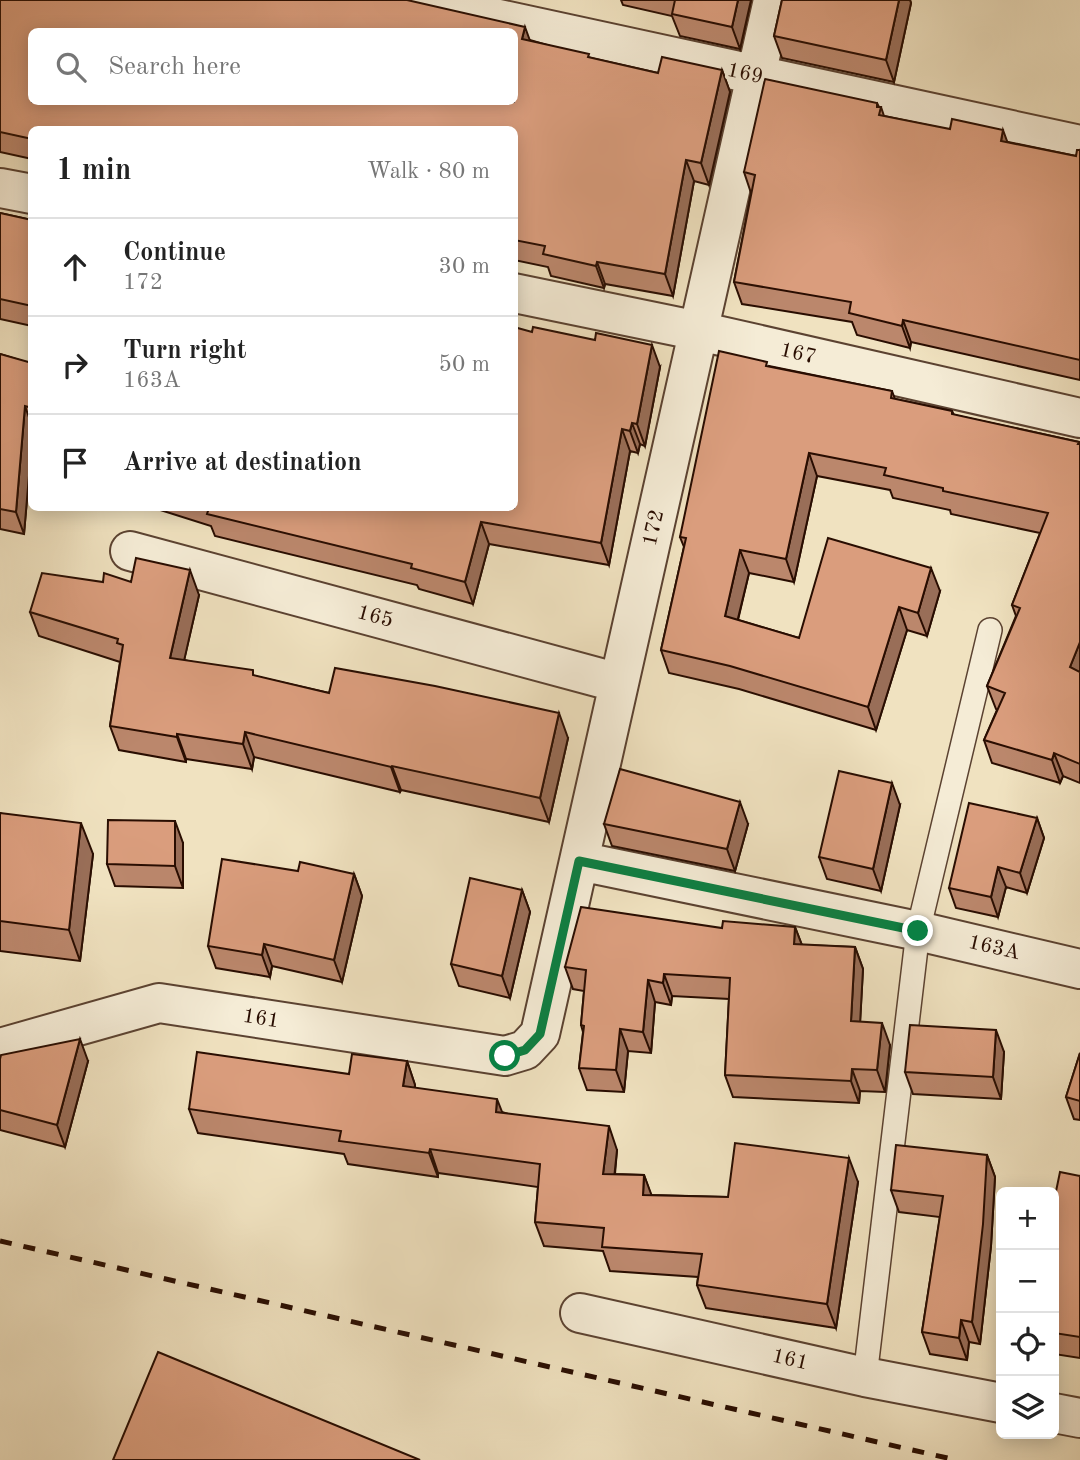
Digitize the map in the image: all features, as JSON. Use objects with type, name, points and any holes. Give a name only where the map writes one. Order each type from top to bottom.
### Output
[{"type":"street","name":"169","points":[[411,0],[1080,145]]},
{"type":"street","name":"172","points":[[525,1050],[540,1034],[773,0]]},
{"type":"street","points":[[0,188],[28,193]]},
{"type":"street","name":"167","points":[[518,294],[699,331],[1080,418]]},
{"type":"street","name":"165","points":[[130,551],[619,683]]},
{"type":"street","name":"163A","points":[[579,861],[918,931],[1080,969]]},
{"type":"street","name":"161","points":[[0,1048],[159,1003],[505,1056],[525,1050]]},
{"type":"street","name":"161","points":[[580,1313],[864,1377],[996,1402]]},
{"type":"street","points":[[1059,1414],[1080,1418]]},
{"type":"lane","points":[[864,1377],[918,931],[990,630]]},
{"type":"building","points":[[0,0],[407,0],[525,27],[522,39],[658,73],[662,57],[722,70],[701,163],[686,160],[665,274],[597,262],[596,266],[543,254],[545,246],[518,241],[518,126],[28,126],[28,138],[0,132]]},
{"type":"building","points":[[675,0],[738,0],[732,27],[672,14]]},
{"type":"building","points":[[782,0],[899,0],[886,60],[774,36]]},
{"type":"building","points":[[765,79],[877,103],[877,107],[881,107],[879,115],[950,129],[952,119],[1003,130],[1001,141],[1076,156],[1077,150],[1080,150],[1080,360],[903,320],[902,326],[849,313],[851,302],[734,282],[755,175],[744,172]]},
{"type":"building","points":[[0,213],[28,219],[28,305],[0,299]]},
{"type":"building","points":[[533,327],[595,340],[596,333],[652,345],[637,424],[632,423],[630,431],[622,429],[601,543],[481,522],[465,582],[411,568],[412,564],[207,514],[208,511],[518,511],[518,328],[532,332]]},
{"type":"building","points":[[719,351],[767,362],[766,366],[892,391],[891,398],[952,411],[952,414],[1079,442],[1080,642],[1070,667],[1080,672],[1080,764],[1054,753],[1052,760],[984,740],[1005,693],[987,686],[1020,608],[1012,605],[1048,513],[943,491],[943,488],[884,475],[886,468],[809,453],[786,559],[740,550],[725,616],[799,638],[828,538],[931,568],[918,613],[899,607],[868,707],[730,666],[661,650],[686,538],[680,537]]},
{"type":"building","points":[[0,354],[28,362],[28,407],[25,406],[16,512],[0,509]]},
{"type":"building","points":[[136,558],[190,570],[170,658],[253,670],[253,675],[329,693],[335,668],[559,713],[540,798],[391,767],[245,732],[243,744],[110,726],[123,645],[117,643],[118,639],[30,612],[42,573],[103,582],[104,573],[131,582]]},
{"type":"building","points":[[620,769],[740,802],[727,849],[604,824]]},
{"type":"building","points":[[839,771],[892,783],[873,869],[819,857]]},
{"type":"building","points":[[969,803],[1037,818],[1020,873],[998,867],[991,897],[949,888]]},
{"type":"building","points":[[0,813],[81,823],[69,930],[0,921]]},
{"type":"building","points":[[108,820],[175,821],[175,866],[107,864]]},
{"type":"building","points":[[222,859],[298,871],[300,862],[354,874],[334,960],[264,944],[262,955],[208,946]]},
{"type":"building","points":[[470,878],[522,890],[502,976],[451,964]]},
{"type":"building","points":[[581,907],[722,928],[723,921],[795,927],[794,944],[855,947],[851,1021],[882,1023],[877,1070],[852,1069],[851,1081],[725,1075],[730,978],[664,974],[663,983],[648,980],[643,1032],[620,1029],[616,1070],[579,1068],[586,970],[565,967]]},
{"type":"building","points":[[910,1025],[996,1030],[993,1077],[905,1072]]},
{"type":"building","points":[[80,1039],[57,1125],[0,1110],[1,1055]]},
{"type":"building","points":[[197,1052],[349,1074],[352,1054],[407,1061],[403,1086],[497,1099],[496,1112],[609,1126],[603,1174],[644,1175],[643,1195],[728,1197],[735,1143],[849,1158],[827,1304],[697,1285],[702,1254],[602,1247],[604,1228],[535,1222],[540,1164],[430,1149],[429,1153],[339,1141],[341,1131],[189,1109]]},
{"type":"building","points":[[1080,1053],[1080,1101],[1066,1097]]},
{"type":"building","points":[[896,1145],[987,1155],[983,1224],[972,1322],[961,1320],[959,1338],[922,1332],[943,1196],[891,1190]]},
{"type":"building","points":[[1060,1172],[1080,1176],[1080,1337],[1059,1334],[1059,1187],[1057,1187]]},
{"type":"building","points":[[158,1352],[420,1460],[113,1460]]},
{"type":"railway","points":[[0,1241],[956,1460]]},
{"type":"route","points":[[505,1056],[525,1050],[540,1034],[579,861],[918,931]]}]
